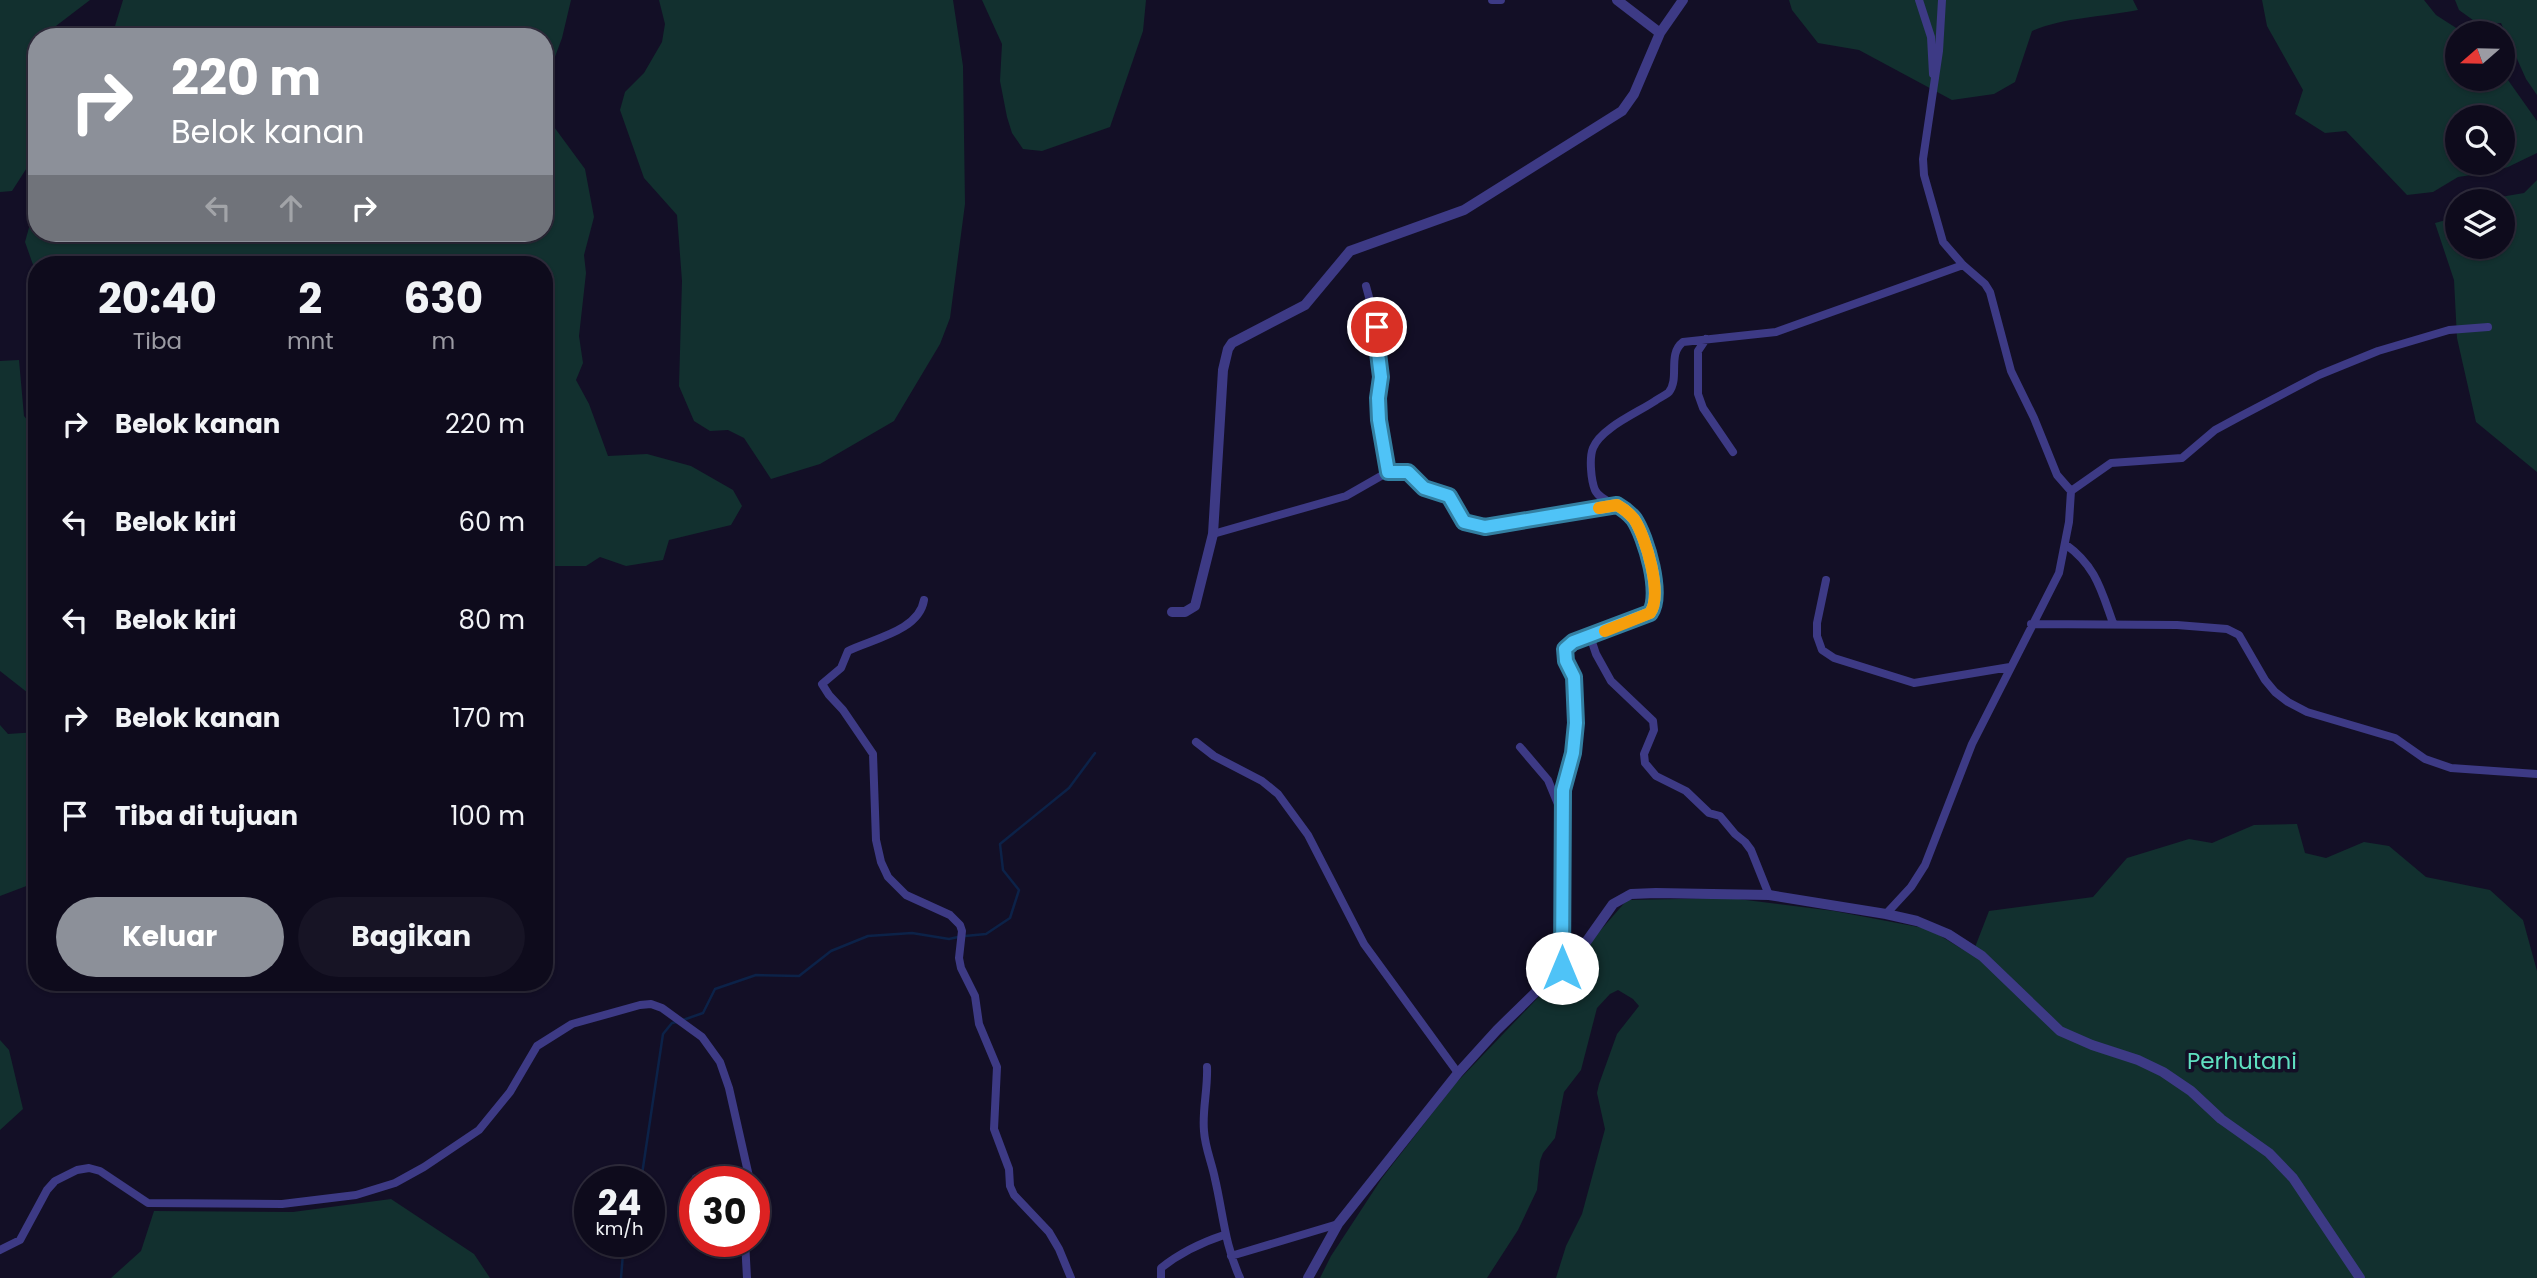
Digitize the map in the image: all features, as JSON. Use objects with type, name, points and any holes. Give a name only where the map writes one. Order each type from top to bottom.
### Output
[{"type":"street","points":[[1492,0],[1501,0]]},
{"type":"street","points":[[1618,0],[1660,33]]},
{"type":"street","points":[[1172,612],[1185,612],[1195,606],[1213,534],[1223,370],[1228,349],[1232,344],[1305,304],[1350,251],[1471,206],[1622,111],[1634,94],[1660,33],[1683,0]]},
{"type":"street","points":[[1919,0],[1931,37],[1934,83]]},
{"type":"street","points":[[1886,914],[1911,887],[1925,865],[1967,755],[2059,573],[2071,491],[2057,474],[2034,418],[2013,377],[1990,292],[1943,242],[1924,175],[1923,159],[1942,0]]},
{"type":"street","points":[[1562,968],[1563,790],[1573,753],[1576,723],[1574,677],[1566,661],[1565,649],[1573,642],[1644,617],[1653,609],[1654,602],[1651,567],[1643,539],[1633,518],[1595,491],[1591,457],[1596,442],[1602,434],[1668,392],[1676,350],[1680,344],[1709,338],[1776,332],[1964,265]]},
{"type":"street","points":[[1366,286],[1377,327],[1381,377],[1379,420],[1388,472]]},
{"type":"street","points":[[2071,491],[2111,463],[2173,460],[2182,457],[2215,430],[2239,417],[2319,375],[2378,351],[2449,330],[2488,327]]},
{"type":"street","points":[[1709,338],[1702,342],[1698,351],[1698,394],[1703,408],[1733,452]]},
{"type":"street","points":[[1213,534],[1346,496],[1388,472],[1408,472],[1424,488],[1449,496],[1464,522],[1476,526],[1485,527],[1617,505]]},
{"type":"street","points":[[2065,544],[2079,554],[2091,568],[2113,624]]},
{"type":"street","points":[[1826,580],[1816,623],[1817,636],[1822,650],[1834,659],[1914,683],[2010,667]]},
{"type":"street","points":[[924,600],[923,608],[914,620],[898,630],[848,651],[841,668],[822,684],[844,710],[873,754],[876,840],[888,877],[906,895],[956,919],[962,931],[959,958],[961,968],[975,996],[979,1024],[997,1066],[994,1129],[1009,1169],[1010,1186],[1014,1195],[1049,1232],[1071,1278]]},
{"type":"street","points":[[2031,624],[2227,629],[2239,635],[2275,692],[2307,712],[2395,738],[2425,759],[2451,768],[2537,774]]},
{"type":"street","points":[[1590,636],[1596,654],[1611,681],[1653,721],[1654,730],[1644,754],[1645,763],[1656,776],[1686,791],[1709,813],[1720,816],[1745,842],[1751,850],[1769,895]]},
{"type":"street","points":[[1196,742],[1214,756],[1262,781],[1278,794],[1307,835],[1364,944],[1458,1073]]},
{"type":"street","points":[[1520,747],[1548,780],[1563,815]]},
{"type":"street","points":[[1307,1278],[1338,1224],[1458,1073],[1497,1030],[1590,938],[1613,904],[1631,894],[1769,895],[1886,914],[1933,927],[1982,956],[2060,1031],[2138,1060],[2179,1082],[2221,1119],[2281,1164],[2360,1278]]},
{"type":"street","points":[[0,1250],[20,1240],[47,1190],[55,1181],[77,1170],[89,1168],[100,1171],[148,1203],[293,1203],[356,1195],[395,1182],[425,1167],[479,1130],[510,1092],[537,1046],[551,1035],[572,1024],[632,1006],[651,1004],[662,1008],[702,1037],[712,1050],[725,1074],[746,1166]]},
{"type":"street","points":[[1207,1067],[1205,1145],[1215,1179],[1224,1234],[1240,1278]]},
{"type":"street","points":[[1231,1256],[1338,1224]]},
{"type":"street","points":[[1161,1278],[1161,1268],[1178,1254],[1224,1234]]},
{"type":"street","points":[[746,1257],[747,1278]]},
{"type":"green space","points":[[0,0],[90,0],[53,28],[28,28],[28,166],[12,191],[0,192]]},
{"type":"green space","points":[[123,0],[571,0],[553,62],[553,28],[112,28]]},
{"type":"green space","points":[[659,0],[953,0],[963,66],[965,204],[950,318],[940,344],[894,421],[820,464],[771,479],[744,438],[728,430],[710,431],[694,421],[679,386],[682,281],[677,215],[644,178],[620,110],[625,92],[644,73],[662,42],[665,24]]},
{"type":"green space","points":[[982,0],[1146,0],[1143,31],[1110,127],[1042,151],[1023,149],[1012,133],[1007,117],[1000,81],[1002,44]]},
{"type":"green space","points":[[1789,0],[2133,0],[2138,10],[2071,20],[2032,31],[2015,82],[1994,94],[1952,100],[1859,50],[1818,43],[1792,10]]},
{"type":"green space","points":[[2262,0],[2424,0],[2436,15],[2445,21],[2445,91],[2515,90],[2537,121],[2537,153],[2515,164],[2515,105],[2445,105],[2445,175],[2472,175],[2458,177],[2433,192],[2407,195],[2346,131],[2325,133],[2295,114],[2303,90],[2267,26]]},
{"type":"green space","points":[[2455,0],[2537,0],[2537,95],[2515,54],[2515,21],[2474,21],[2459,10]]},
{"type":"green space","points":[[553,126],[585,169],[594,217],[584,255],[586,273],[579,336],[583,363],[576,380],[589,404],[608,456],[647,454],[691,466],[733,490],[742,506],[731,525],[669,540],[663,560],[626,566],[600,557],[586,566],[553,566],[553,256],[30,256],[25,242],[28,231],[28,242],[553,242]]},
{"type":"green space","points":[[2537,180],[2537,472],[2476,422],[2457,338],[2454,280],[2447,259],[2515,259],[2515,195],[2524,193]]},
{"type":"green space","points":[[2445,220],[2445,253],[2435,223]]},
{"type":"green space","points":[[19,360],[24,416],[28,421],[28,693],[0,671],[0,361]]},
{"type":"green space","points":[[0,725],[8,734],[28,733],[28,885],[0,896]]},
{"type":"green space","name":"Perhutani","points":[[2297,824],[2305,853],[2326,858],[2364,842],[2389,846],[2426,877],[2490,890],[2523,920],[2537,971],[2537,1278],[1556,1278],[1566,1246],[1582,1214],[1605,1129],[1597,1093],[1599,1084],[1617,1034],[1639,1006],[1618,990],[1610,994],[1597,1008],[1581,1070],[1564,1092],[1555,1138],[1540,1161],[1537,1190],[1518,1230],[1487,1278],[1320,1278],[1331,1256],[1382,1178],[1455,1084],[1578,956],[1627,900],[1730,898],[1834,911],[1929,929],[1972,955],[1989,911],[2093,897],[2127,858],[2189,839],[2212,843],[2254,825]]},
{"type":"green space","points":[[0,1040],[9,1050],[23,1109],[0,1130]]},
{"type":"green space","points":[[391,1199],[474,1254],[490,1278],[111,1278],[141,1251],[154,1211],[293,1212]]},
{"type":"waterway","points":[[965,936],[986,934],[1010,918],[1019,890],[1003,870],[1000,844],[1069,788],[1095,753]]},
{"type":"waterway","points":[[683,1020],[703,1013],[715,989],[756,975],[799,976],[831,951],[868,936],[912,933],[949,939],[958,937]]},
{"type":"waterway","points":[[643,1166],[663,1034],[672,1023],[677,1022]]},
{"type":"waterway","points":[[621,1278],[623,1257]]},
{"type":"slow traffic","points":[[1599,508],[1617,505],[1633,518],[1646,546],[1655,591],[1650,613],[1605,631]]},
{"type":"route","points":[[1377,327],[1381,366],[1379,420],[1388,472],[1408,472],[1424,488],[1446,494],[1464,522],[1476,526],[1485,527],[1617,505],[1633,518],[1646,546],[1655,591],[1650,613],[1573,642],[1565,649],[1566,661],[1574,677],[1576,723],[1573,753],[1563,790],[1562,968]]}]
